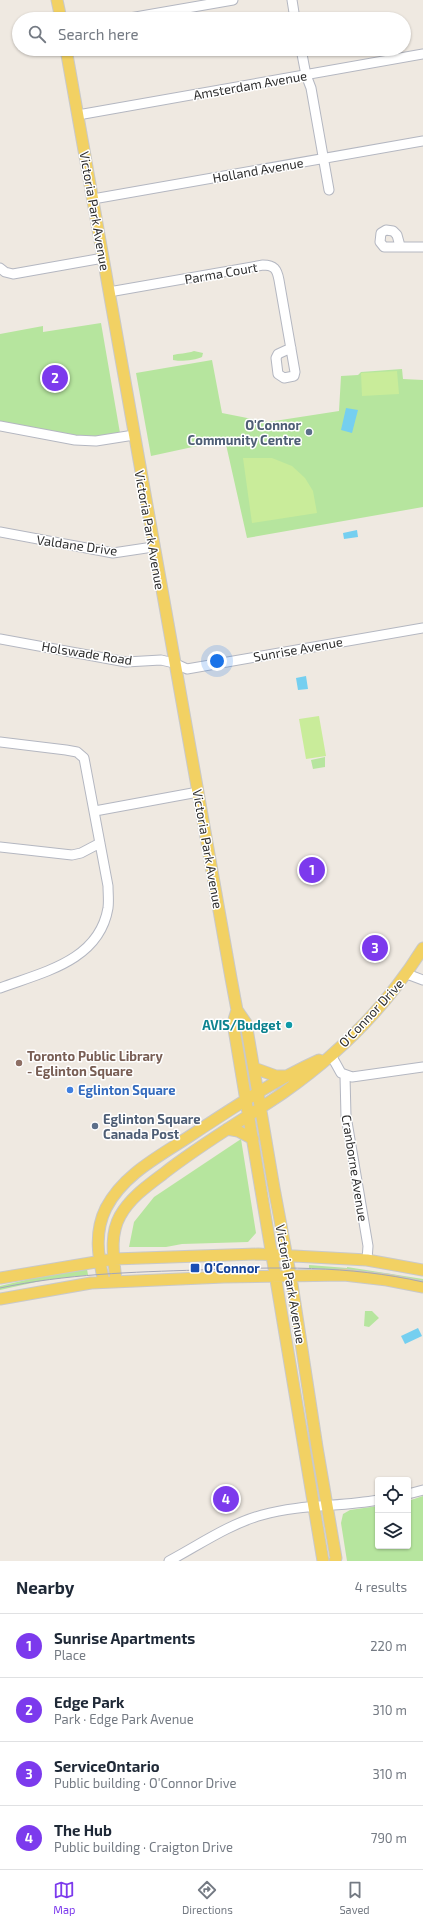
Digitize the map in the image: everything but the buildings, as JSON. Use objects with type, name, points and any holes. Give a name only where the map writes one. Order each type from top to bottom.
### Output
[{"type":"main road","points":[[57,0],[60,12]]},
{"type":"main road","name":"Victoria Park Avenue","points":[[67,56],[174,663],[237,1010],[246,1023],[286,1255],[291,1276],[336,1558],[335,1561]]},
{"type":"main road","name":"O'Connor Drive","points":[[260,1107],[303,1078],[331,1055],[387,1000],[407,974],[423,948]]},
{"type":"main road","name":"Victoria Park Avenue","points":[[237,1010],[233,1023],[271,1254],[315,1505],[323,1561]]},
{"type":"main road","name":"O'Connor Drive","points":[[258,1092],[306,1066],[331,1055]]},
{"type":"main road","points":[[254,1068],[276,1076],[290,1075]]},
{"type":"main road","points":[[224,1114],[236,1099],[243,1078]]},
{"type":"main road","points":[[104,1282],[99,1260],[98,1238],[101,1221],[106,1208],[118,1191],[131,1177],[152,1161],[258,1092]]},
{"type":"main road","points":[[116,1282],[114,1259],[116,1225],[129,1203],[146,1186],[177,1163],[260,1107]]},
{"type":"main road","points":[[227,1129],[238,1131],[253,1139]]},
{"type":"main road","points":[[0,1278],[99,1260],[271,1254],[367,1260],[423,1270]]},
{"type":"main road","points":[[0,1299],[91,1283],[275,1276],[344,1275],[387,1280],[423,1287]]},
{"type":"street","points":[[164,12],[233,0]]},
{"type":"street","points":[[292,0],[294,12]]},
{"type":"street","name":"Amsterdam Avenue","points":[[78,115],[423,54]]},
{"type":"street","points":[[302,56],[306,75],[311,88],[329,190]]},
{"type":"street","name":"Holland Avenue","points":[[93,199],[423,141]]},
{"type":"street","points":[[400,246],[423,247]]},
{"type":"street","points":[[0,268],[5,272],[13,274],[103,258]]},
{"type":"street","name":"Parma Court","points":[[109,292],[263,265],[271,266],[276,269],[278,274],[291,348]]},
{"type":"street","points":[[0,426],[75,440],[96,441],[134,435]]},
{"type":"street","name":"Valdane Drive","points":[[0,532],[113,553],[154,547]]},
{"type":"street","name":"Sunrise Avenue","points":[[174,663],[187,669],[423,628]]},
{"type":"street","name":"Holswade Road","points":[[0,639],[126,662],[161,660],[174,663]]},
{"type":"street","points":[[0,742],[77,752],[84,758],[88,767],[108,886],[108,906],[104,922],[92,943],[76,958],[0,988]]},
{"type":"street","points":[[95,811],[198,792]]},
{"type":"street","points":[[0,847],[72,855],[81,853],[100,843]]},
{"type":"street","points":[[407,974],[423,980]]},
{"type":"street","points":[[331,1055],[338,1069],[346,1076],[358,1077],[423,1066]]},
{"type":"street","name":"Cranborne Avenue","points":[[346,1076],[346,1116],[368,1246],[367,1260]]},
{"type":"street","points":[[411,1493],[423,1490]]},
{"type":"street","points":[[169,1561],[232,1526],[255,1517],[315,1505],[375,1500]]},
{"type":"green space","points":[[101,323],[120,433],[109,436],[79,435],[0,422],[0,334],[43,326],[43,332]]},
{"type":"green space","points":[[194,351],[203,353],[202,357],[179,361],[173,360],[173,355]]},
{"type":"green space","points":[[212,360],[222,413],[268,422],[339,411],[341,376],[358,375],[361,372],[402,369],[403,379],[423,380],[423,507],[247,538],[225,440],[151,456],[136,373]]},
{"type":"green space","points":[[397,371],[399,394],[362,396],[361,373]]},
{"type":"green space","points":[[243,458],[272,458],[292,466],[305,478],[313,491],[317,513],[252,523]]},
{"type":"green space","points":[[319,716],[326,756],[306,759],[299,719]]},
{"type":"green space","points":[[325,757],[325,767],[313,769],[311,760]]},
{"type":"green space","points":[[241,1139],[256,1233],[248,1242],[182,1244],[166,1247],[129,1247],[134,1222],[154,1197]]},
{"type":"green space","points":[[309,1265],[347,1267],[423,1279],[423,1282],[340,1270],[309,1268]]},
{"type":"green space","points":[[87,1269],[88,1275],[45,1280],[0,1290],[0,1286],[30,1279],[30,1277]]},
{"type":"green space","points":[[365,1311],[372,1311],[379,1318],[369,1327],[364,1326]]},
{"type":"green space","points":[[423,1496],[423,1561],[347,1561],[341,1523],[343,1514],[350,1510],[375,1506],[375,1549],[411,1549],[411,1500]]},
{"type":"water","points":[[346,408],[358,410],[352,433],[341,430]]},
{"type":"water","points":[[357,530],[358,537],[344,539],[343,533]]},
{"type":"water","points":[[306,676],[308,689],[298,690],[296,678]]},
{"type":"water","points":[[418,1328],[422,1336],[405,1344],[401,1336]]},
{"type":"tram line","points":[[0,1288],[25,1283],[99,1274],[256,1268],[311,1268],[339,1270],[395,1276],[423,1282]]},
{"type":"place","name":"Edge Park","points":[[55,378]]},
{"type":"place","name":"O'Connor Community Centre","points":[[309,432]]},
{"type":"place","name":"Sunrise Apartments","points":[[312,870]]},
{"type":"place","name":"ServiceOntario","points":[[375,948]]},
{"type":"place","name":"AVIS/Budget","points":[[289,1025]]},
{"type":"place","name":"Toronto Public Library - Eglinton Square","points":[[19,1063]]},
{"type":"place","name":"Eglinton Square","points":[[70,1090]]},
{"type":"place","name":"Eglinton Square Canada Post","points":[[95,1126]]},
{"type":"place","name":"O'Connor","points":[[195,1268]]},
{"type":"place","name":"The Hub","points":[[226,1499]]}]
